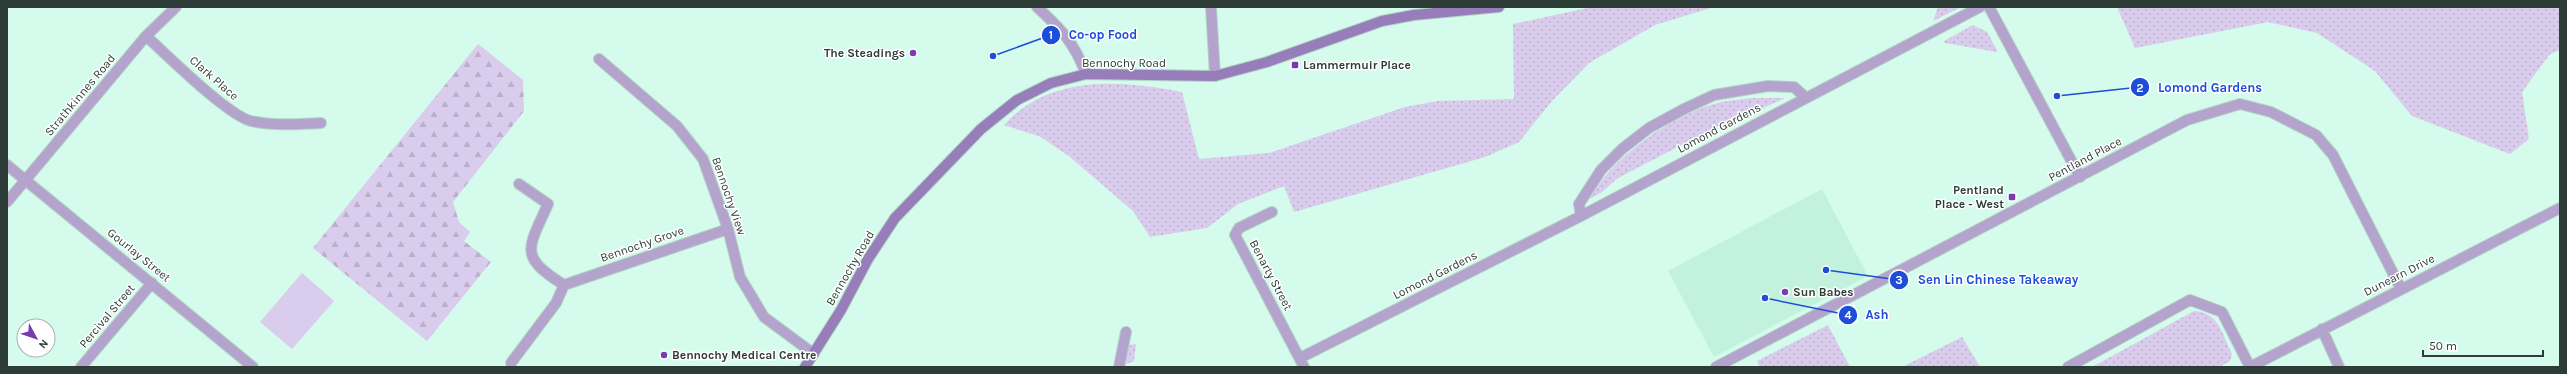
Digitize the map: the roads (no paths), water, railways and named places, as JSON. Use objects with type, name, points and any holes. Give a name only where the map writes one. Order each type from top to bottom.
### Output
[{"type":"street","name":"Strathkinnes Road","points":[[7,202],[146,36],[176,7]]},
{"type":"street","points":[[1037,7],[1062,30],[1076,50],[1086,74]]},
{"type":"street","points":[[1211,7],[1215,76]]},
{"type":"street","name":"Bennochy Road","points":[[805,367],[814,354],[868,259],[895,218],[981,129],[1017,100],[1051,83],[1086,74],[1215,76],[1267,62],[1382,21],[1414,15],[1499,7]]},
{"type":"street","name":"Lomond Gardens","points":[[1302,363],[1806,97],[1980,7]]},
{"type":"street","points":[[1989,7],[2080,177]]},
{"type":"street","name":"Clark Place","points":[[146,36],[227,108],[249,121],[276,124],[322,123]]},
{"type":"street","name":"Bennochy View","points":[[598,60],[677,126],[703,159],[728,229],[740,277],[764,317],[814,354]]},
{"type":"street","name":"Lomond Gardens","points":[[1581,216],[1579,204],[1601,170],[1622,149],[1649,128],[1684,109],[1714,96],[1768,86],[1794,87],[1806,97]]},
{"type":"street","name":"Pentland Place","points":[[1716,367],[2187,120],[2240,104],[2271,112],[2316,136],[2333,155],[2401,289]]},
{"type":"street","name":"Gourlay Street","points":[[7,165],[152,282],[253,367]]},
{"type":"street","points":[[512,363],[556,303],[564,285],[541,270],[533,259],[531,245],[548,204],[519,184]]},
{"type":"street","name":"Dunearn Drive","points":[[2250,367],[2560,208]]},
{"type":"street","name":"Benarty Street","points":[[1272,212],[1239,228],[1235,234],[1302,363]]},
{"type":"street","name":"Bennochy Grove","points":[[564,285],[728,229]]},
{"type":"street","name":"Percival Street","points":[[81,367],[152,282]]},
{"type":"street","points":[[2068,367],[2190,300],[2222,312],[2250,367]]},
{"type":"street","points":[[2322,329],[2339,367]]},
{"type":"street","points":[[1119,367],[1126,332]]},
{"type":"place","name":"The Steadings","points":[[913,53]]},
{"type":"place","name":"Co-op Food","points":[[993,56]]},
{"type":"place","name":"Lammermuir Place","points":[[1295,65]]},
{"type":"place","name":"Lomond Gardens","points":[[2057,96]]},
{"type":"place","name":"Pentland Place - West","points":[[2012,197]]},
{"type":"place","name":"Sen Lin Chinese Takeaway","points":[[1826,270]]},
{"type":"place","name":"Sun Babes","points":[[1785,292]]},
{"type":"place","name":"Ash","points":[[1765,298]]},
{"type":"place","name":"Bennochy Medical Centre","points":[[664,355]]}]
